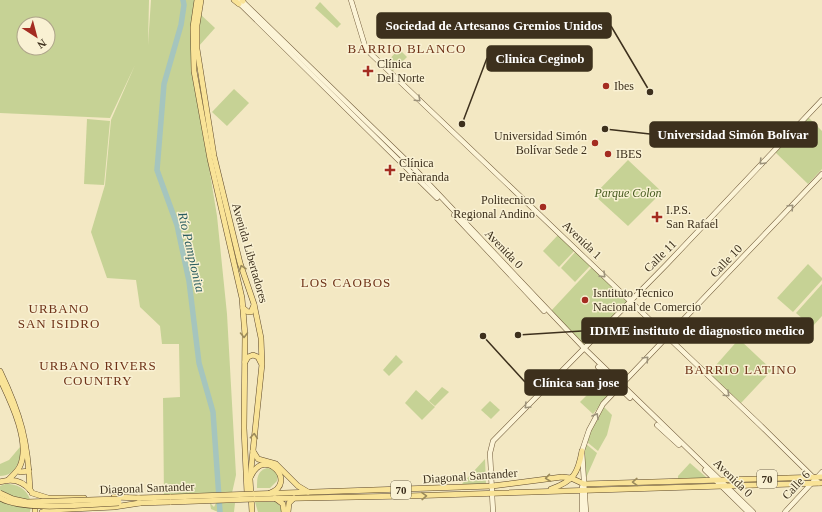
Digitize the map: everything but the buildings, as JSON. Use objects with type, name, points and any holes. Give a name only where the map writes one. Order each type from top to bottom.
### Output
[{"type":"main road","name":"Avenida Libertadores","points":[[197,0],[193,27],[194,70],[210,159],[240,286],[243,307],[244,450],[252,511]]},
{"type":"main road","name":"Avenida Libertadores","points":[[201,0],[197,25],[197,49],[211,140],[240,263],[254,304],[261,338],[262,364],[250,479],[252,511]]},
{"type":"main road","points":[[243,307],[246,311],[251,312],[254,304]]},
{"type":"main road","points":[[244,363],[248,357],[253,355],[258,356],[262,364]]},
{"type":"main road","points":[[0,371],[20,418],[26,440],[31,491],[35,503],[35,512]]},
{"type":"main road","points":[[0,379],[19,427],[22,458],[18,470],[3,480]]},
{"type":"main road","points":[[544,491],[561,485],[572,478],[578,468],[582,450]]},
{"type":"main road","points":[[253,451],[258,459],[274,463],[298,486],[311,493]]},
{"type":"main road","points":[[250,479],[254,471],[260,466],[269,465],[276,468],[280,475],[280,485],[274,491],[265,494]]},
{"type":"main road","points":[[18,470],[20,472],[29,472]]},
{"type":"main road","name":"Diagonal Santander","points":[[254,497],[265,494],[492,486],[562,477],[572,478]]},
{"type":"main road","points":[[572,478],[584,484]]},
{"type":"main road","points":[[3,480],[20,482],[31,491],[48,498],[125,496],[140,500]]},
{"type":"main road","name":"Diagonal Santander","points":[[0,498],[11,503],[26,506],[140,500],[254,497],[274,498],[441,495],[454,497],[544,491],[817,480]]},
{"type":"main road","points":[[492,494],[495,487],[516,485],[527,482]]},
{"type":"main road","name":"Diagonal Santander","points":[[584,484],[721,483]]},
{"type":"main road","name":"Diagonal Santander","points":[[0,493],[13,499],[27,502],[119,501]]},
{"type":"main road","points":[[288,512],[289,501],[297,497]]},
{"type":"main road","points":[[274,498],[283,504],[284,512]]},
{"type":"main road","points":[[42,512],[50,510],[118,507],[140,500]]},
{"type":"street","name":"Avenida 1","points":[[351,0],[365,46],[371,54],[817,480]]},
{"type":"street","name":"Avenida 0","points":[[239,1],[409,163],[583,349],[721,483],[753,512]]},
{"type":"street","name":"Calle 11","points":[[492,486],[490,453],[493,441],[629,300],[672,259],[822,100]]},
{"type":"street","name":"Calle 10","points":[[584,490],[582,450],[584,441],[594,418],[604,404],[822,174]]},
{"type":"street","name":"Calle 6","points":[[785,512],[817,480],[822,472]]},
{"type":"street","name":"Avenida 0","points":[[721,483],[748,512]]},
{"type":"street","points":[[492,486],[493,512]]},
{"type":"street","points":[[582,512],[584,490]]},
{"type":"street","points":[[584,490],[586,512]]},
{"type":"green space","points":[[0,0],[149,0],[148,45],[151,0],[196,0],[194,76],[217,216],[227,314],[236,475],[232,493],[164,498],[163,398],[180,397],[179,344],[162,344],[160,326],[140,307],[136,280],[107,278],[91,232],[105,185],[111,120],[135,65],[110,118],[0,113]]},
{"type":"green space","points":[[320,2],[341,24],[337,28],[315,8]]},
{"type":"green space","points":[[199,13],[215,28],[198,47]]},
{"type":"green space","points":[[399,49],[407,57],[393,71],[385,64]]},
{"type":"green space","points":[[234,89],[249,103],[227,126],[212,112]]},
{"type":"green space","points":[[808,117],[822,131],[822,169],[808,184],[775,152]]},
{"type":"green space","points":[[87,119],[110,121],[104,185],[84,184]]},
{"type":"green space","name":"Parque Colon","points":[[628,160],[662,192],[628,226],[594,195]]},
{"type":"green space","points":[[558,235],[575,250],[559,267],[543,251]]},
{"type":"green space","points":[[576,251],[591,265],[575,282],[561,268]]},
{"type":"green space","points":[[808,264],[822,278],[822,280],[793,312],[777,298]]},
{"type":"green space","points":[[592,267],[627,302],[584,346],[550,312]]},
{"type":"green space","points":[[822,284],[822,316],[812,327],[796,313]]},
{"type":"green space","points":[[739,339],[772,370],[741,403],[709,373]]},
{"type":"green space","points":[[396,355],[403,362],[389,376],[383,370]]},
{"type":"green space","points":[[606,376],[615,386],[593,414],[580,402]]},
{"type":"green space","points":[[442,387],[449,392],[435,406],[429,401]]},
{"type":"green space","points":[[416,390],[435,407],[422,420],[405,403]]},
{"type":"green space","points":[[490,401],[500,410],[491,419],[481,410]]},
{"type":"green space","points":[[604,407],[612,415],[607,435],[598,451],[587,442],[589,435]]},
{"type":"green space","points":[[586,444],[597,453],[586,478],[583,460]]},
{"type":"green space","points":[[20,447],[22,448],[21,453],[16,467],[10,473],[0,476],[0,464],[9,460]]},
{"type":"green space","points":[[485,459],[486,484],[461,485]]},
{"type":"green space","points":[[690,463],[706,478],[678,479],[678,476]]},
{"type":"green space","points":[[267,468],[273,469],[278,475],[277,481],[270,488],[257,488],[259,473]]},
{"type":"green space","points":[[5,484],[17,486],[25,491],[30,500],[30,512],[0,512],[0,486]]},
{"type":"green space","points":[[255,502],[276,502],[280,506],[282,512],[258,512]]},
{"type":"green space","points":[[210,503],[214,507],[216,503],[235,503],[234,512],[218,512],[211,509]]},
{"type":"waterway","name":"Río Pamplonita","points":[[183,0],[184,5],[181,25],[164,84],[157,170],[177,225],[189,281],[199,363],[213,412],[220,512]]},
{"type":"place","name":"Clínica Del Norte","points":[[368,71]]},
{"type":"place","name":"Ibes","points":[[606,86]]},
{"type":"place","name":"Sociedad de Artesanos Gremios Unidos","points":[[650,92]]},
{"type":"place","name":"Clinica Ceginob","points":[[462,124]]},
{"type":"place","name":"Universidad Simón Bolívar","points":[[605,129]]},
{"type":"place","name":"Universidad Simón Bolívar Sede 2","points":[[595,143]]},
{"type":"place","name":"IBES","points":[[608,154]]},
{"type":"place","name":"Clínica Peñaranda","points":[[390,170]]},
{"type":"place","name":"Politecnico Regional Andino","points":[[543,207]]},
{"type":"place","name":"I.P.S. San Rafael","points":[[657,217]]},
{"type":"place","name":"Isntituto Tecnico Nacional de Comercio","points":[[585,300]]},
{"type":"place","name":"IDIME instituto de diagnostico medico","points":[[518,335]]},
{"type":"place","name":"Clínica san jose","points":[[483,336]]},
{"type":"district","name":"BARRIO BLANCO","points":[[407,48]]},
{"type":"district","name":"LOS CAOBOS","points":[[346,282]]},
{"type":"district","name":"URBANO SAN ISIDRO","points":[[59,316]]},
{"type":"district","name":"BARRIO LATINO","points":[[741,369]]},
{"type":"district","name":"URBANO RIVERS COUNTRY","points":[[98,372]]}]
